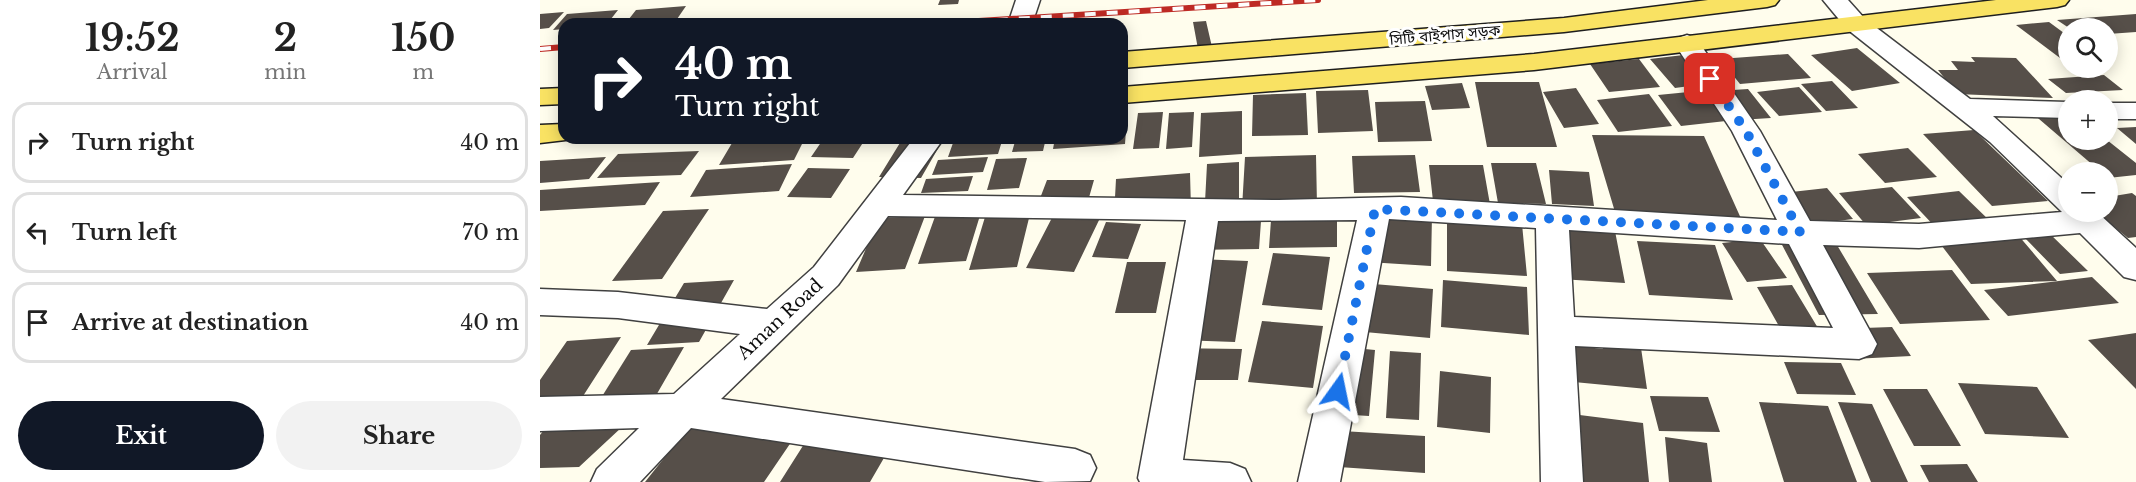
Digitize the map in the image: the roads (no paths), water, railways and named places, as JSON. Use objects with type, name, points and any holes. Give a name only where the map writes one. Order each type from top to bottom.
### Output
[{"type":"main road","name":"সিটি বাইপাস সড়ক","points":[[1128,60],[1564,25],[1767,0]]},
{"type":"main road","points":[[1128,94],[1534,62],[2057,0]]},
{"type":"main road","points":[[540,97],[558,96]]},
{"type":"main road","points":[[540,134],[558,133]]},
{"type":"street","points":[[1022,18],[1028,0]]},
{"type":"street","points":[[1834,0],[1856,24],[1966,107],[2000,136],[2058,193]]},
{"type":"street","points":[[1557,331],[1859,344],[1746,131],[1687,44]]},
{"type":"street","points":[[1966,107],[2058,110]]},
{"type":"street","points":[[2118,111],[2136,111]]},
{"type":"street","name":"Aman Road","points":[[612,482],[683,410],[826,276],[925,144]]},
{"type":"street","points":[[879,205],[1280,212],[1375,209],[1800,232],[1920,236],[2058,215]]},
{"type":"street","points":[[1203,481],[1159,478],[1204,209]]},
{"type":"street","points":[[1319,482],[1375,209]]},
{"type":"street","points":[[1552,218],[1562,482]]},
{"type":"street","points":[[2089,222],[2136,267]]},
{"type":"street","points":[[540,302],[618,305],[775,324]]},
{"type":"street","points":[[540,414],[683,410],[1075,468]]},
{"type":"railway","points":[[1028,18],[1318,0]]},
{"type":"railway","points":[[540,49],[558,48]]}]
